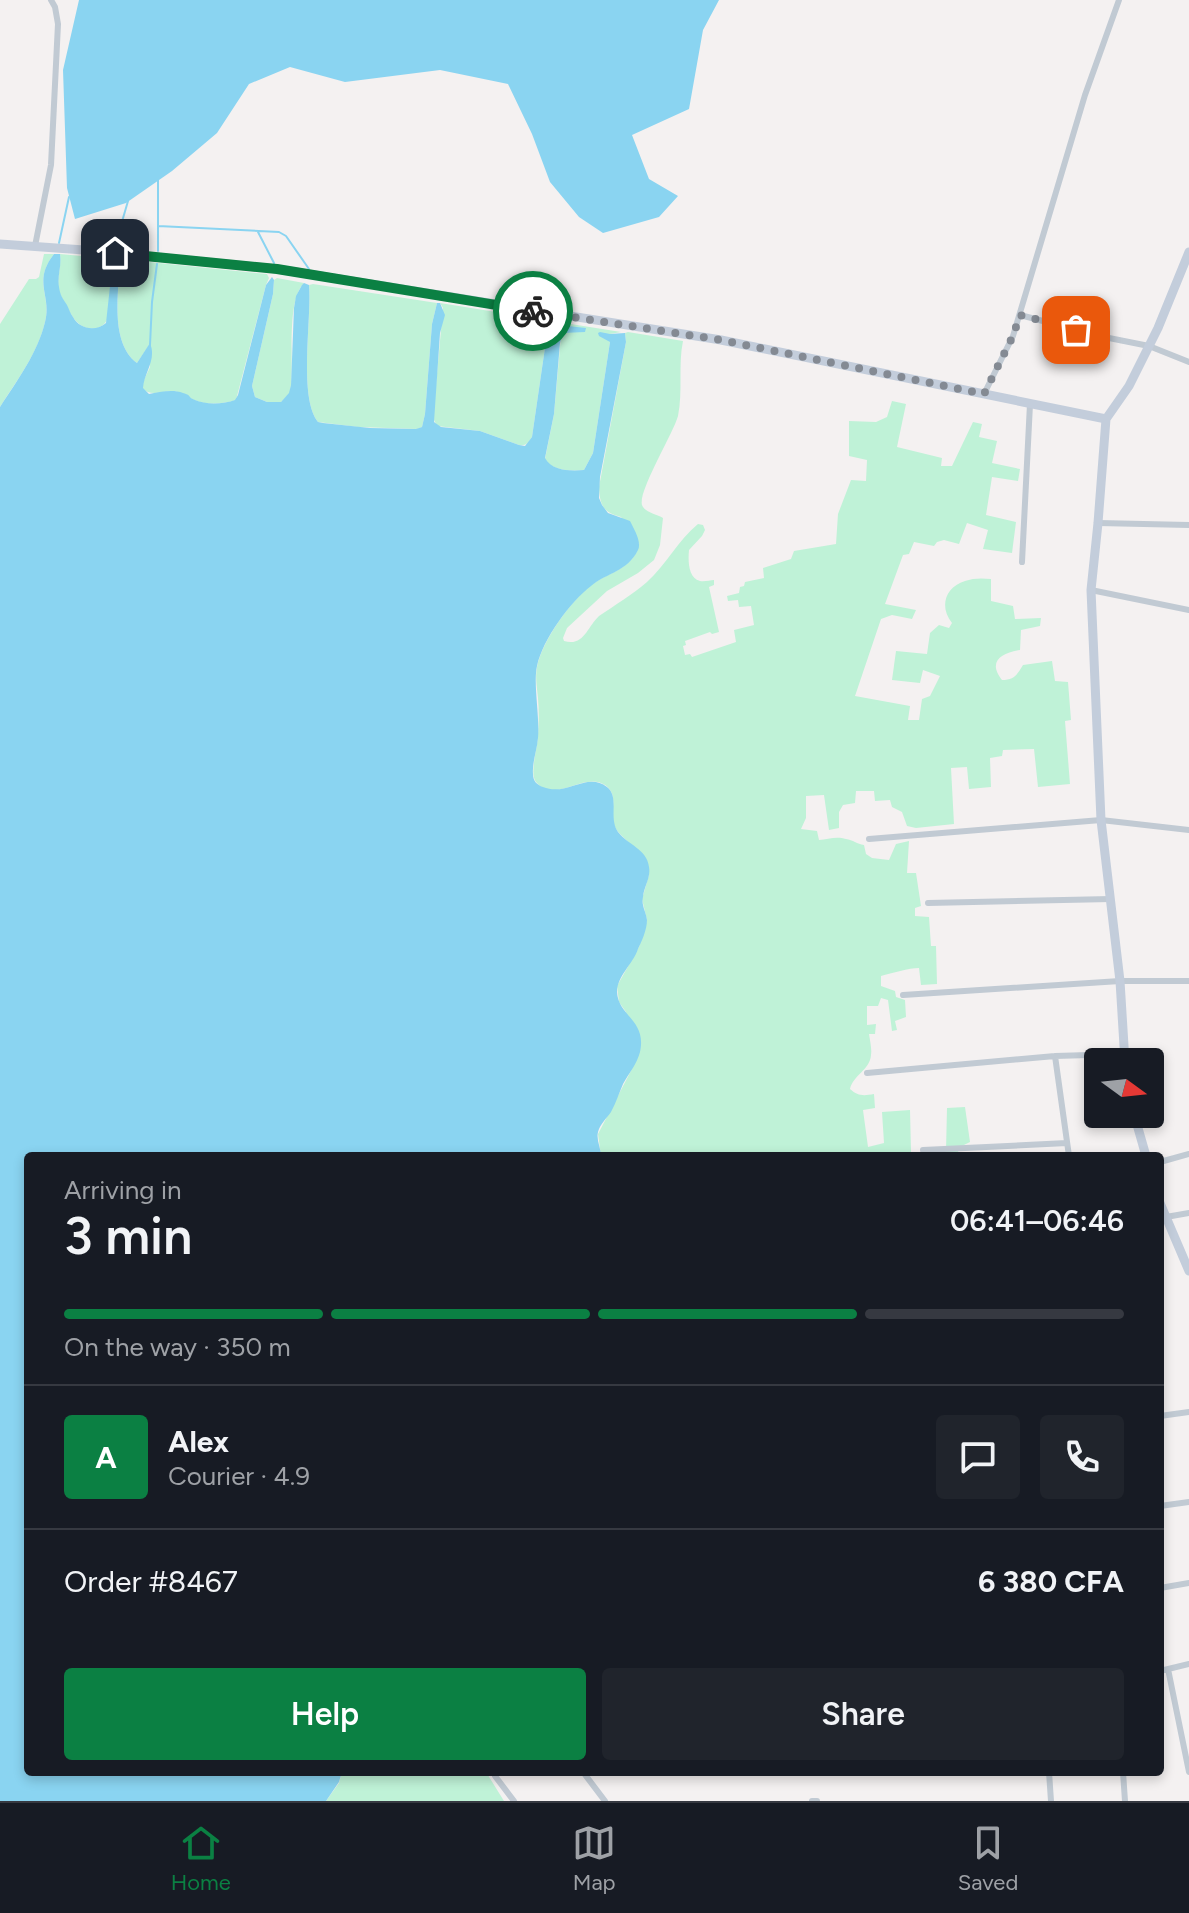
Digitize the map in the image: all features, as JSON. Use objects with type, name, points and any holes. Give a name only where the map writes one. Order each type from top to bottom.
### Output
[{"type":"street","points":[[35,246],[51,165],[58,24],[51,0]]},
{"type":"street","points":[[984,394],[1013,336],[1085,95],[1119,0]]},
{"type":"street","points":[[0,244],[277,269],[721,340],[1106,419]]},
{"type":"street","points":[[1123,1048],[1120,981],[1101,820],[1091,590],[1106,419],[1129,386],[1168,308],[1186,268],[1189,252]]},
{"type":"street","points":[[1020,315],[1149,346],[1189,362]]},
{"type":"street","points":[[1022,562],[1030,404]]},
{"type":"street","points":[[1098,523],[1189,525]]},
{"type":"street","points":[[1091,590],[1189,610]]},
{"type":"street","points":[[869,839],[1101,820],[1189,830]]},
{"type":"street","points":[[928,903],[1111,899]]},
{"type":"street","points":[[903,995],[1120,981],[1189,981]]},
{"type":"street","points":[[867,1073],[1055,1056],[1084,1057]]},
{"type":"street","points":[[1055,1056],[1068,1152]]},
{"type":"street","points":[[1138,1128],[1145,1152]]},
{"type":"street","points":[[923,1150],[1067,1143]]},
{"type":"street","points":[[1164,1161],[1189,1154]]},
{"type":"street","points":[[1164,1210],[1189,1213]]},
{"type":"street","points":[[1164,1215],[1189,1271]]},
{"type":"street","points":[[1164,1415],[1189,1412]]},
{"type":"street","points":[[1164,1505],[1189,1502]]},
{"type":"street","points":[[1164,1587],[1189,1583]]},
{"type":"street","points":[[1189,1664],[1164,1670],[1187,1753],[1189,1772]]},
{"type":"street","points":[[495,1776],[514,1801]]},
{"type":"street","points":[[586,1776],[605,1801]]},
{"type":"street","points":[[1049,1776],[1051,1801]]},
{"type":"street","points":[[1123,1776],[1125,1801]]},
{"type":"green space","points":[[44,254],[54,254],[44,273],[46,313],[42,333],[0,407],[0,324],[29,279],[39,277]]},
{"type":"green space","points":[[60,254],[113,259],[108,317],[103,325],[90,329],[73,317],[60,294]]},
{"type":"green space","points":[[120,259],[267,274],[269,278],[236,400],[206,403],[176,392],[153,393],[142,388],[150,367],[150,344],[137,363],[122,342],[118,315]]},
{"type":"green space","points":[[274,280],[304,283],[294,305],[290,393],[281,402],[267,402],[255,397],[252,386]]},
{"type":"green space","points":[[309,285],[437,303],[432,324],[422,427],[358,427],[318,422],[312,410],[307,376]]},
{"type":"green space","points":[[440,303],[621,332],[610,334],[608,339],[593,453],[584,470],[557,468],[545,459],[554,414],[561,336],[565,332],[548,327],[532,437],[527,444],[519,445],[480,431],[437,426],[433,418],[443,308]]},
{"type":"green space","points":[[625,333],[683,341],[678,416],[642,498],[646,510],[663,518],[660,545],[654,560],[607,591],[567,628],[564,641],[581,639],[599,616],[647,582],[698,524],[703,525],[705,530],[689,550],[690,568],[696,579],[714,580],[714,585],[709,587],[719,632],[685,641],[685,655],[692,657],[736,642],[734,630],[754,625],[751,606],[739,607],[738,600],[728,601],[727,596],[739,593],[745,582],[764,578],[763,568],[791,559],[794,551],[836,544],[838,514],[851,480],[866,481],[867,460],[849,456],[849,421],[876,422],[887,417],[892,401],[906,404],[897,447],[942,458],[941,466],[952,466],[973,422],[982,424],[979,437],[997,441],[992,463],[1020,469],[1018,481],[992,477],[986,515],[1016,522],[1012,553],[983,549],[988,530],[967,523],[959,544],[944,540],[934,546],[914,542],[909,554],[903,555],[885,604],[916,610],[912,619],[892,615],[881,619],[855,696],[910,706],[908,720],[919,720],[922,699],[930,696],[940,676],[923,670],[920,683],[892,680],[896,651],[927,654],[930,633],[939,625],[949,628],[952,623],[945,604],[953,588],[971,579],[991,579],[991,601],[1013,606],[1015,619],[1041,618],[1040,626],[1021,630],[1020,650],[1007,653],[996,663],[1002,680],[1015,676],[1023,665],[1052,661],[1055,681],[1068,682],[1071,720],[1065,721],[1070,784],[1038,787],[1034,749],[1003,750],[1002,756],[990,758],[991,787],[969,789],[967,767],[951,768],[954,824],[907,826],[902,812],[892,807],[890,800],[875,801],[874,791],[856,791],[855,803],[843,805],[839,812],[839,828],[829,830],[824,795],[806,796],[806,818],[801,829],[817,831],[819,840],[848,840],[864,845],[866,854],[872,858],[889,860],[896,844],[909,841],[907,873],[916,873],[921,906],[915,908],[915,916],[929,917],[931,946],[936,946],[937,984],[921,985],[919,968],[881,976],[881,986],[895,991],[896,997],[905,1000],[906,1017],[895,1021],[897,1030],[892,1031],[888,1000],[881,998],[878,1006],[867,1006],[867,1025],[876,1024],[875,1034],[869,1034],[870,1060],[850,1089],[861,1095],[874,1094],[875,1108],[863,1110],[868,1147],[884,1143],[882,1112],[910,1110],[911,1152],[600,1152],[598,1134],[633,1067],[626,1012],[619,1002],[617,986],[639,947],[647,920],[642,899],[649,875],[630,844],[615,828],[612,794],[605,785],[588,782],[552,790],[536,782],[533,773],[539,721],[536,675],[545,646],[582,593],[626,565],[639,544],[621,517],[604,507],[599,487],[626,342]]},
{"type":"green space","points":[[965,1107],[970,1142],[958,1152],[942,1152],[946,1151],[947,1108]]},
{"type":"green space","points":[[341,1776],[488,1776],[504,1801],[326,1801]]},
{"type":"water","points":[[79,0],[719,0],[703,30],[689,109],[632,135],[649,179],[678,196],[659,217],[603,233],[579,217],[550,182],[508,84],[440,70],[345,82],[290,67],[249,84],[217,133],[172,171],[126,203],[75,219],[67,188],[63,70]]},
{"type":"water","points":[[54,254],[60,254],[59,290],[62,297],[79,324],[97,328],[106,323],[113,259],[120,259],[118,315],[122,342],[137,363],[150,343],[152,349],[143,388],[149,394],[179,392],[204,403],[231,401],[238,395],[266,285],[272,277],[273,294],[252,386],[255,397],[267,402],[281,402],[291,385],[296,296],[304,283],[309,285],[307,376],[312,410],[318,422],[323,423],[370,428],[422,427],[432,324],[437,303],[440,303],[445,315],[440,333],[434,422],[441,427],[480,431],[525,446],[532,437],[548,327],[550,324],[586,328],[585,332],[563,333],[560,343],[554,414],[545,458],[552,466],[567,470],[584,470],[593,453],[610,342],[598,333],[625,333],[599,498],[608,513],[630,521],[639,547],[628,563],[597,581],[575,601],[545,644],[536,673],[538,730],[533,770],[536,782],[552,789],[592,782],[607,787],[613,796],[618,832],[648,861],[649,875],[643,900],[647,920],[645,931],[617,992],[622,1007],[640,1032],[640,1052],[611,1112],[599,1129],[600,1152],[24,1152],[24,1776],[341,1776],[326,1801],[0,1801],[0,407],[42,333],[46,312],[43,281]]},
{"type":"waterway","points":[[158,180],[158,251]]},
{"type":"waterway","points":[[59,243],[69,197]]},
{"type":"waterway","points":[[118,247],[128,201]]},
{"type":"waterway","points":[[158,226],[279,232],[286,236],[309,269]]},
{"type":"waterway","points":[[258,232],[274,263]]},
{"type":"waterway","points":[[150,345],[157,264]]},
{"type":"way so far","points":[[533,311],[721,340],[984,394],[1020,315],[1076,330]]},
{"type":"route","points":[[115,253],[277,269],[533,311]]}]
